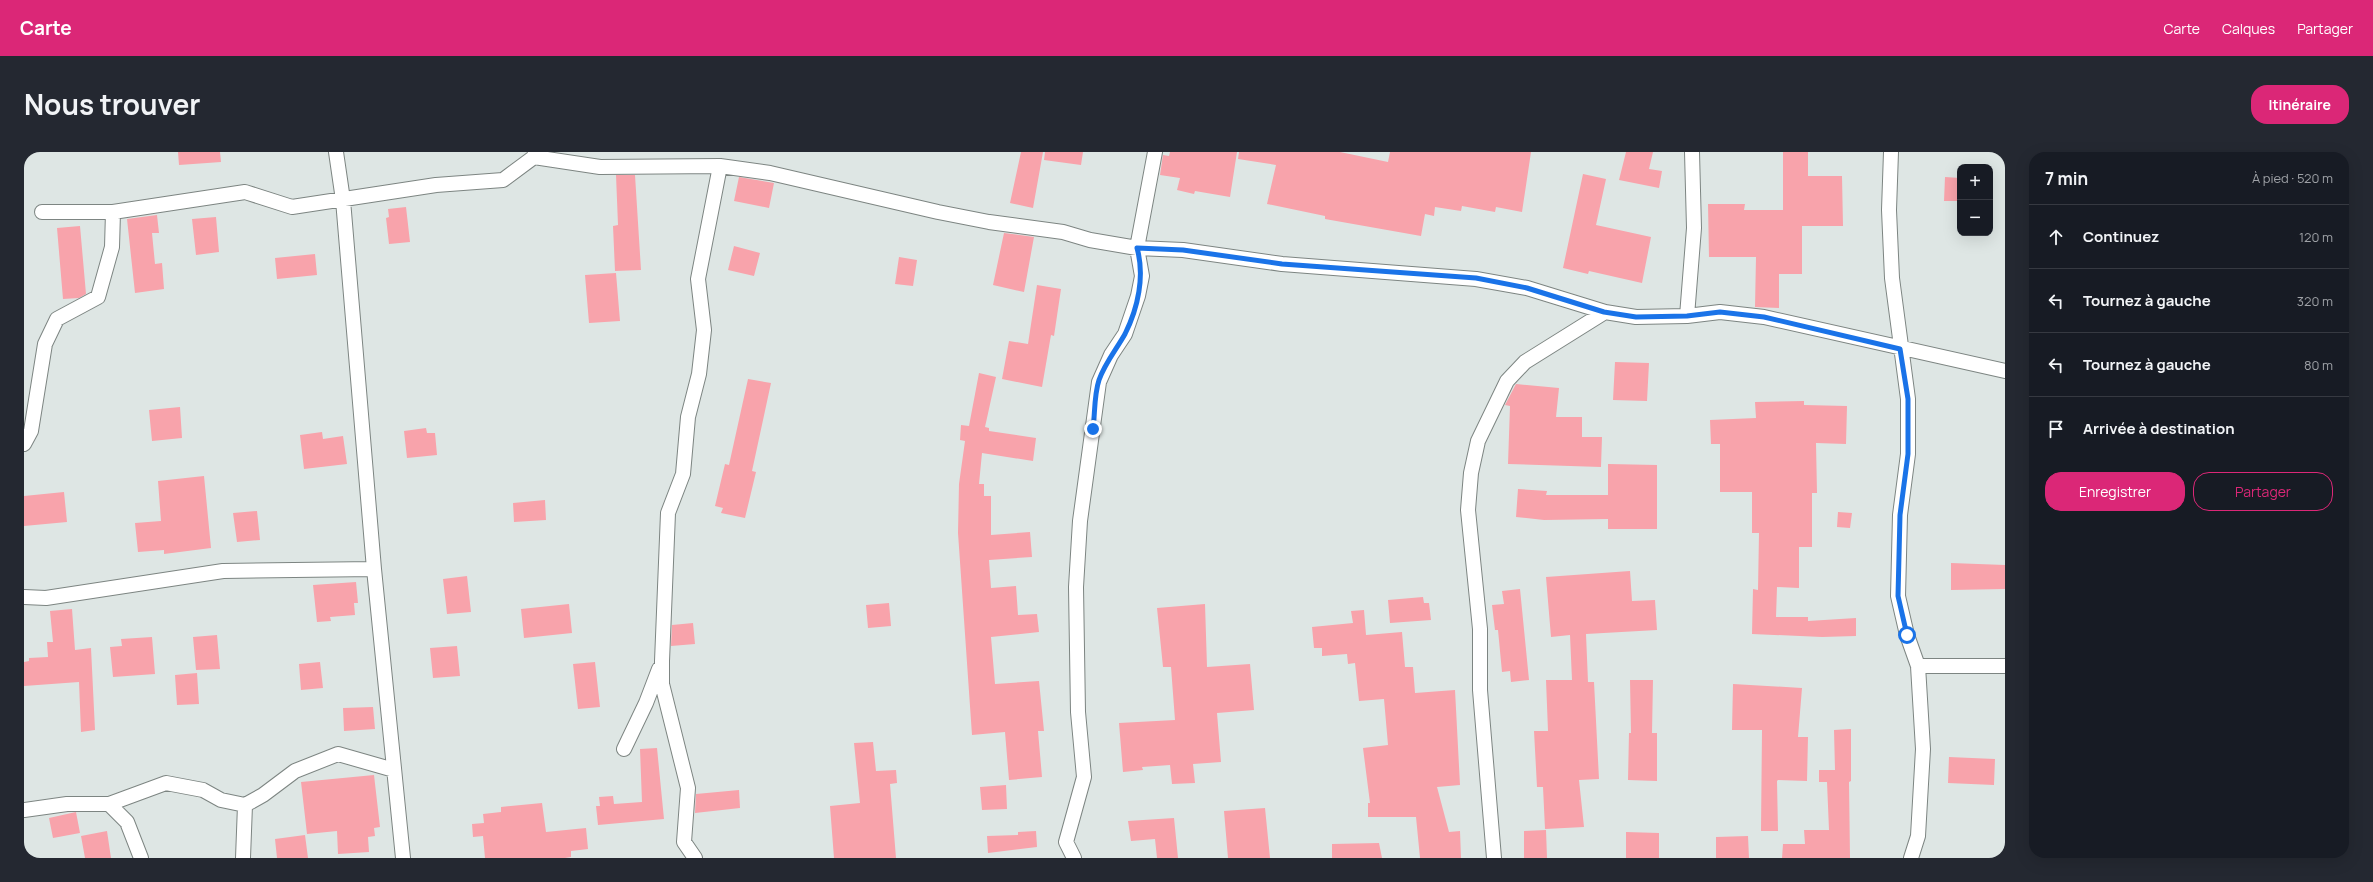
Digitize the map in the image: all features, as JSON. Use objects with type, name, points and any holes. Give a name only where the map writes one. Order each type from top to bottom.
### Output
[{"type":"street","points":[[336,152],[343,200],[374,568],[403,858]]},
{"type":"street","points":[[1074,858],[1066,842],[1084,777],[1078,712],[1076,587],[1080,521],[1099,382],[1110,355],[1125,334],[1138,296],[1142,276],[1137,248],[1155,152]]},
{"type":"street","points":[[1687,316],[1694,228],[1692,152]]},
{"type":"street","points":[[1890,152],[1890,237],[1900,349],[1908,399],[1908,454],[1898,546],[1898,596],[1907,635],[1918,666],[1923,749],[1918,836],[1911,858]]},
{"type":"street","points":[[42,212],[113,212],[245,192],[292,207],[436,185],[503,180],[535,155],[600,167],[720,166],[770,173],[938,212],[989,222],[1063,232],[1090,240],[1137,248],[1183,250],[1282,264],[1476,278],[1527,288],[1604,312],[1636,317],[1687,316],[1720,312],[1764,317],[2005,372]]},
{"type":"street","points":[[695,858],[684,842],[688,788],[662,684],[662,661],[668,513],[683,474],[688,417],[699,374],[704,330],[698,280],[720,166]]},
{"type":"street","points":[[24,444],[30,431],[45,344],[57,319],[98,297],[112,247],[113,212]]},
{"type":"street","points":[[1494,858],[1480,690],[1480,628],[1468,510],[1471,473],[1478,442],[1507,381],[1525,362],[1604,312]]},
{"type":"street","points":[[24,597],[46,598],[223,571],[374,568]]},
{"type":"street","points":[[624,749],[646,703],[662,661]]},
{"type":"street","points":[[1918,666],[2005,666]]},
{"type":"street","points":[[24,810],[67,804],[109,804],[166,784],[203,790],[221,800],[245,805],[263,795],[295,771],[338,754],[394,770]]},
{"type":"street","points":[[109,804],[127,822],[141,858]]},
{"type":"street","points":[[243,858],[245,805]]},
{"type":"building","points":[[178,152],[220,152],[221,162],[179,165]]},
{"type":"building","points":[[1021,152],[1043,152],[1033,208],[1010,203]]},
{"type":"building","points":[[1045,152],[1083,152],[1081,165],[1044,160]]},
{"type":"building","points":[[1170,152],[1237,152],[1230,197],[1195,191],[1194,194],[1177,190],[1180,178],[1160,175],[1163,155],[1169,156]]},
{"type":"building","points":[[1239,152],[1340,152],[1388,162],[1390,152],[1531,152],[1522,212],[1496,207],[1495,212],[1462,206],[1461,211],[1435,207],[1434,216],[1425,214],[1421,236],[1325,219],[1325,216],[1267,204],[1276,165],[1238,159]]},
{"type":"building","points":[[1626,152],[1653,152],[1649,169],[1662,171],[1659,188],[1619,180]]},
{"type":"building","points":[[1783,152],[1808,152],[1808,176],[1842,176],[1843,226],[1802,226],[1802,274],[1779,274],[1779,308],[1755,307],[1756,257],[1709,257],[1708,204],[1745,204],[1744,210],[1783,210]]},
{"type":"building","points":[[1583,174],[1606,179],[1596,225],[1651,237],[1642,283],[1589,271],[1588,274],[1563,268]]},
{"type":"building","points":[[616,175],[635,175],[641,270],[615,271],[613,226],[618,225]]},
{"type":"building","points":[[739,177],[774,183],[769,208],[734,201]]},
{"type":"building","points":[[1945,177],[1957,178],[1957,201],[1944,201]]},
{"type":"building","points":[[406,207],[410,242],[389,244],[386,218],[389,217],[388,209]]},
{"type":"building","points":[[157,215],[159,233],[152,233],[155,264],[162,263],[164,289],[135,293],[127,219]]},
{"type":"building","points":[[216,217],[219,252],[196,255],[192,219]]},
{"type":"building","points":[[80,226],[86,294],[79,298],[63,299],[57,228]]},
{"type":"building","points":[[1004,233],[1034,237],[1024,292],[993,285]]},
{"type":"building","points":[[734,246],[760,253],[754,276],[728,270]]},
{"type":"building","points":[[315,254],[317,275],[277,279],[275,258]]},
{"type":"building","points":[[899,257],[917,260],[913,286],[895,284]]},
{"type":"building","points":[[616,273],[620,321],[589,323],[585,275]]},
{"type":"building","points":[[1037,285],[1061,289],[1054,336],[1051,335],[1042,387],[1002,379],[1009,341],[1028,344]]},
{"type":"building","points":[[1615,362],[1649,363],[1647,401],[1613,400]]},
{"type":"building","points":[[979,373],[996,377],[985,427],[989,428],[989,431],[1036,438],[1033,461],[982,453],[979,484],[984,484],[984,496],[991,496],[991,535],[1030,532],[1032,557],[989,560],[991,588],[1016,586],[1018,615],[1037,614],[1039,632],[991,637],[995,684],[1039,681],[1044,731],[1038,731],[1042,777],[1009,780],[1005,732],[972,735],[958,533],[959,484],[965,441],[960,440],[961,425],[969,426]]},
{"type":"building","points":[[748,379],[771,383],[752,471],[756,472],[745,518],[721,513],[723,508],[715,506],[725,464],[729,465]]},
{"type":"building","points":[[1516,384],[1559,388],[1556,417],[1582,417],[1582,437],[1602,437],[1601,467],[1508,464],[1510,406],[1505,405]]},
{"type":"building","points":[[1804,401],[1804,405],[1847,406],[1846,444],[1816,443],[1817,493],[1812,493],[1812,547],[1799,547],[1799,588],[1777,587],[1776,617],[1808,617],[1808,621],[1856,618],[1856,636],[1822,637],[1752,634],[1753,589],[1758,590],[1759,533],[1752,533],[1752,492],[1720,492],[1720,444],[1711,444],[1710,420],[1756,418],[1755,402]]},
{"type":"building","points":[[180,407],[182,438],[152,441],[149,410]]},
{"type":"building","points":[[426,428],[427,433],[435,433],[437,455],[407,458],[404,431]]},
{"type":"building","points":[[322,432],[323,439],[343,436],[347,464],[304,469],[300,435]]},
{"type":"building","points":[[1608,464],[1657,465],[1657,529],[1608,529],[1608,519],[1544,520],[1516,517],[1518,489],[1547,491],[1546,495],[1608,495]]},
{"type":"building","points":[[204,476],[211,548],[164,554],[164,550],[138,552],[135,523],[161,521],[158,481]]},
{"type":"building","points":[[64,492],[67,522],[24,526],[24,496]]},
{"type":"building","points":[[545,500],[546,520],[514,522],[513,503]]},
{"type":"building","points":[[257,511],[260,540],[237,542],[233,513]]},
{"type":"building","points":[[1838,512],[1852,513],[1850,528],[1837,527]]},
{"type":"building","points":[[1951,563],[2005,565],[2005,589],[1951,590]]},
{"type":"building","points":[[1630,571],[1632,601],[1655,600],[1657,630],[1586,634],[1588,682],[1594,682],[1599,779],[1579,780],[1584,827],[1545,829],[1543,787],[1537,787],[1534,731],[1548,731],[1546,680],[1572,680],[1570,635],[1551,637],[1546,577]]},
{"type":"building","points":[[467,576],[471,612],[447,614],[443,579]]},
{"type":"building","points":[[356,582],[358,603],[354,603],[355,615],[330,617],[331,621],[317,622],[313,585]]},
{"type":"building","points":[[1520,589],[1529,680],[1511,682],[1510,671],[1502,672],[1498,630],[1495,630],[1492,605],[1504,604],[1502,591]]},
{"type":"building","points":[[1423,597],[1424,603],[1429,603],[1431,620],[1390,623],[1388,600]]},
{"type":"building","points":[[889,603],[891,626],[868,628],[866,605]]},
{"type":"building","points":[[569,604],[572,633],[524,638],[521,609]]},
{"type":"building","points":[[1205,604],[1207,667],[1250,664],[1254,710],[1217,713],[1221,762],[1193,764],[1195,783],[1172,784],[1170,765],[1142,767],[1143,770],[1123,772],[1119,723],[1175,720],[1171,667],[1163,667],[1157,608]]},
{"type":"building","points":[[72,609],[75,650],[91,648],[95,730],[81,732],[79,682],[24,686],[24,662],[29,661],[29,658],[48,657],[47,642],[53,642],[50,611]]},
{"type":"building","points":[[1364,610],[1366,635],[1402,632],[1405,667],[1413,667],[1415,693],[1455,690],[1460,785],[1437,787],[1449,832],[1460,831],[1461,858],[1420,858],[1416,817],[1368,817],[1368,803],[1370,803],[1363,748],[1388,745],[1384,699],[1359,701],[1355,663],[1348,664],[1347,654],[1322,656],[1322,648],[1314,648],[1312,627],[1353,623],[1351,611]]},
{"type":"building","points":[[693,623],[695,644],[671,646],[672,625]]},
{"type":"building","points":[[217,635],[220,669],[196,670],[193,637]]},
{"type":"building","points":[[152,637],[155,674],[113,677],[110,647],[122,646],[121,639]]},
{"type":"building","points":[[457,646],[460,676],[433,678],[430,648]]},
{"type":"building","points":[[320,662],[323,688],[301,690],[299,664]]},
{"type":"building","points":[[595,662],[600,707],[578,709],[573,664]]},
{"type":"building","points":[[197,673],[199,704],[177,705],[175,675]]},
{"type":"building","points":[[1630,680],[1653,680],[1652,733],[1657,733],[1657,781],[1628,780],[1629,733],[1631,733]]},
{"type":"building","points":[[1733,684],[1802,688],[1798,737],[1808,737],[1807,781],[1777,781],[1778,831],[1761,831],[1762,730],[1732,730]]},
{"type":"building","points":[[373,707],[375,729],[344,731],[343,708]]},
{"type":"building","points":[[1851,729],[1851,781],[1849,782],[1850,858],[1782,858],[1783,844],[1805,844],[1804,830],[1829,830],[1827,782],[1819,782],[1819,770],[1835,770],[1834,730]]},
{"type":"building","points":[[873,742],[876,771],[896,770],[897,783],[890,784],[896,858],[834,858],[830,806],[860,803],[854,743]]},
{"type":"building","points":[[657,748],[664,819],[598,825],[596,806],[600,806],[599,797],[613,796],[614,804],[642,802],[640,749]]},
{"type":"building","points":[[1949,757],[1995,759],[1994,785],[1948,783]]},
{"type":"building","points":[[374,775],[380,827],[374,828],[375,836],[368,837],[369,852],[338,854],[337,831],[307,834],[301,782]]},
{"type":"building","points":[[1006,785],[1007,809],[982,810],[980,787]]},
{"type":"building","points":[[739,790],[740,808],[695,813],[696,794]]},
{"type":"building","points":[[542,803],[546,832],[586,828],[588,849],[571,851],[571,857],[565,858],[485,858],[483,836],[473,837],[472,824],[484,823],[483,814],[501,812],[501,807]]},
{"type":"building","points":[[1265,808],[1270,858],[1228,858],[1224,811]]},
{"type":"building","points":[[76,812],[80,833],[53,838],[49,818]]},
{"type":"building","points":[[1174,818],[1178,858],[1157,858],[1155,839],[1131,841],[1128,821]]},
{"type":"building","points":[[1546,830],[1547,858],[1524,858],[1524,831]]},
{"type":"building","points":[[107,831],[111,858],[85,858],[81,836]]},
{"type":"building","points":[[1036,831],[1037,847],[988,853],[987,836],[1018,835],[1018,832]]},
{"type":"building","points":[[1626,832],[1659,833],[1659,858],[1626,858]]},
{"type":"building","points":[[305,835],[308,858],[277,858],[275,839]]},
{"type":"building","points":[[1748,836],[1749,858],[1716,858],[1716,837]]},
{"type":"building","points":[[1379,843],[1382,858],[1332,858],[1332,844]]},
{"type":"route","points":[[1093,429],[1099,382],[1110,355],[1125,334],[1138,296],[1142,276],[1141,261],[1137,248],[1183,250],[1282,264],[1476,278],[1527,288],[1604,312],[1636,317],[1687,316],[1720,312],[1764,317],[1900,349],[1908,399],[1908,454],[1900,515],[1897,562],[1898,596],[1907,635]]}]
